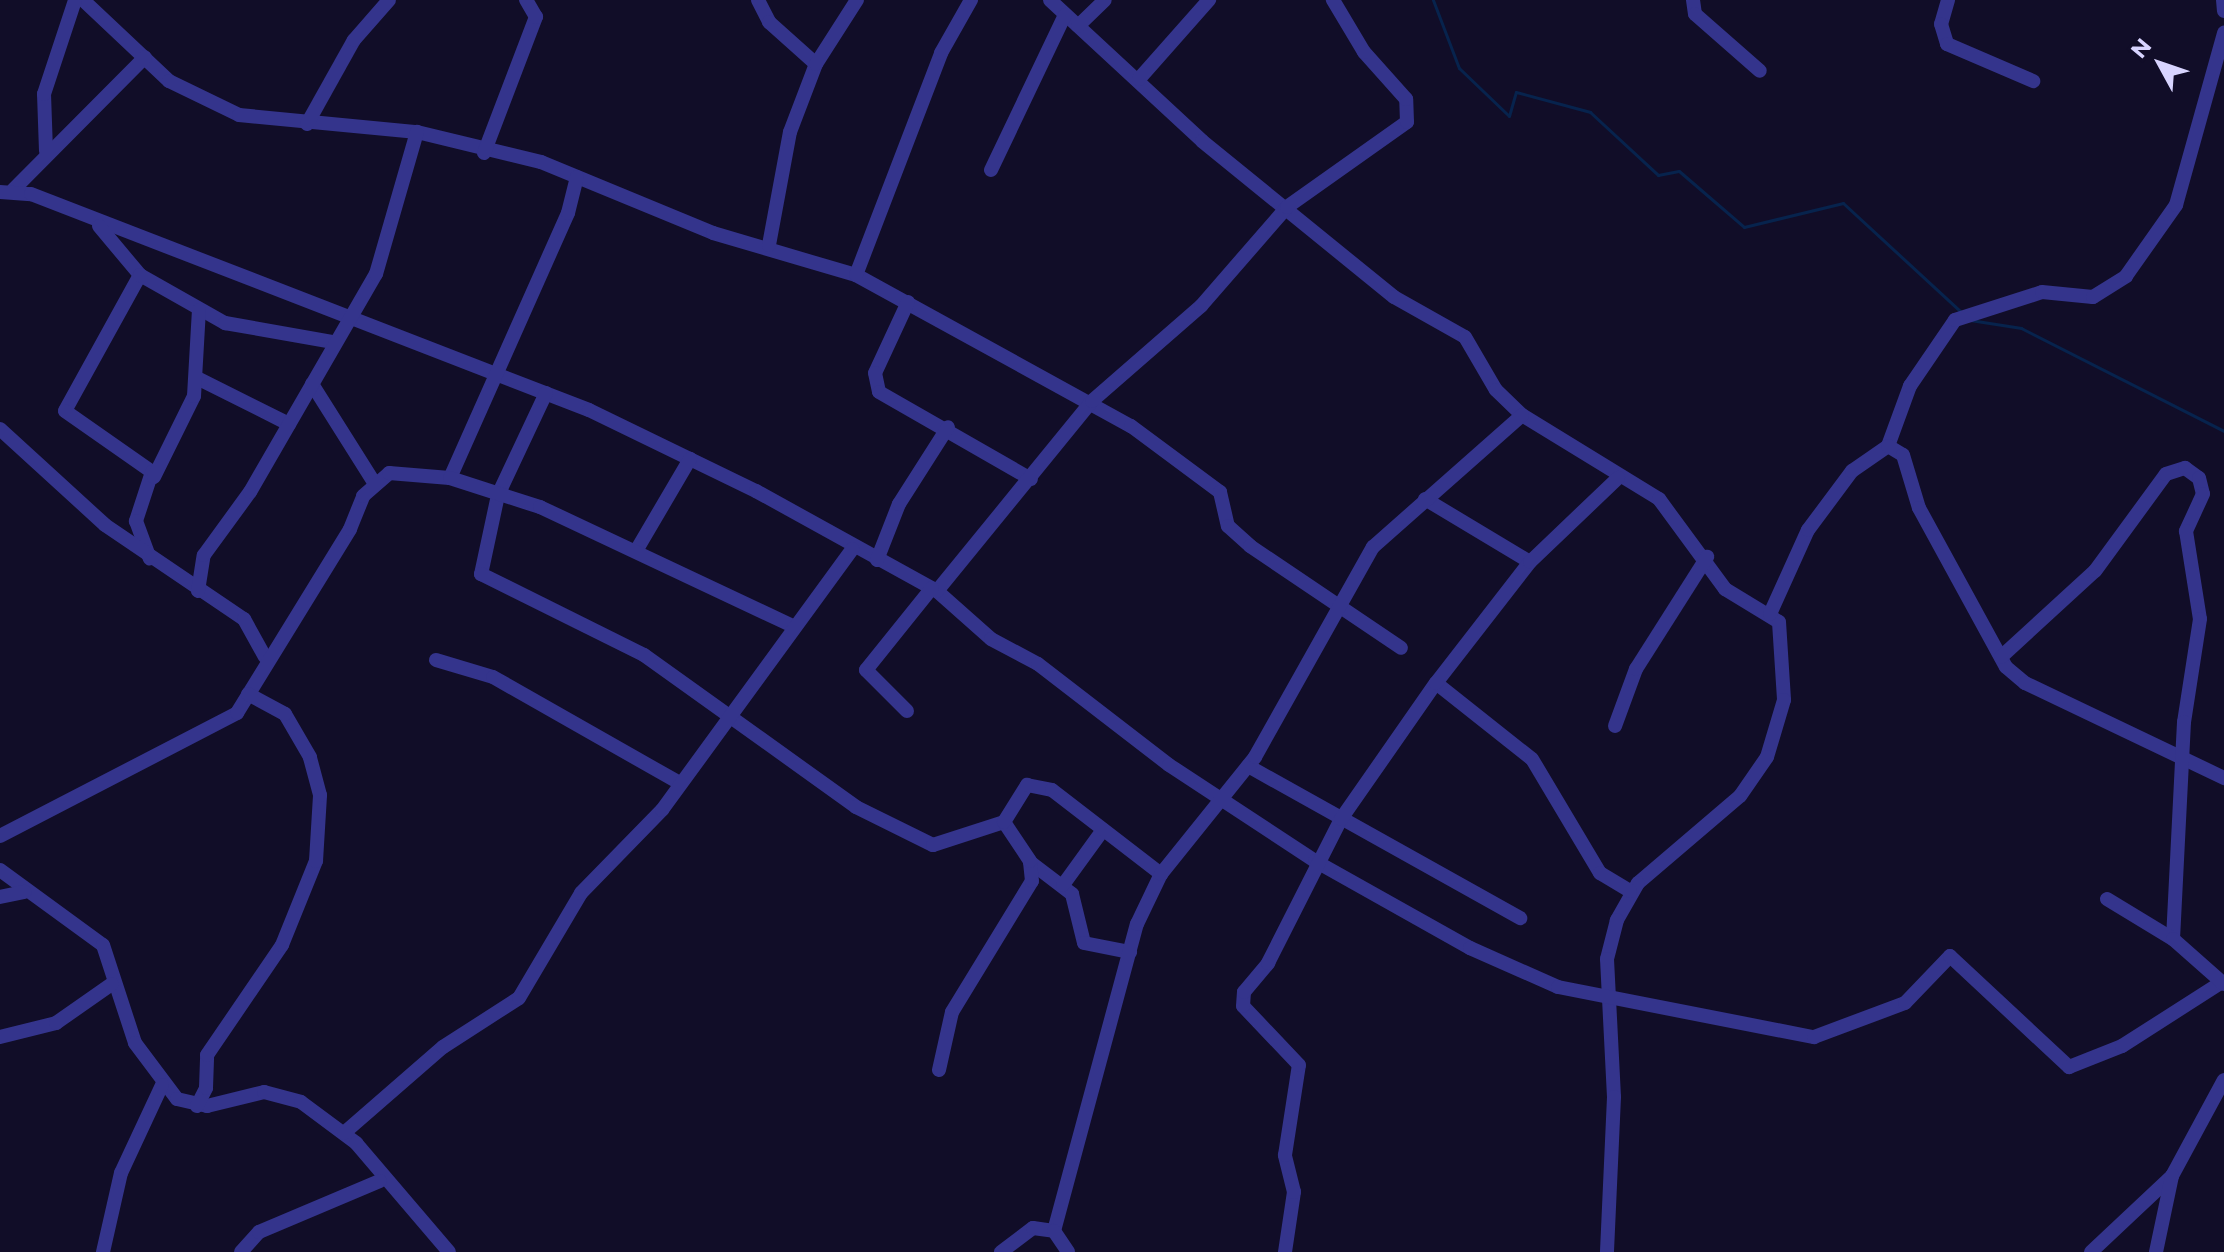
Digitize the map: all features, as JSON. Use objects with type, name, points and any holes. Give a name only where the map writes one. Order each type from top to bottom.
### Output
[{"type":"street","points":[[46,151],[44,94],[75,0]]},
{"type":"street","points":[[83,0],[145,57],[210,104],[255,120],[417,132],[577,177],[713,233],[769,245],[856,275],[1092,401],[1220,492],[1228,526],[1334,606],[1401,648]]},
{"type":"street","points":[[307,124],[354,40],[389,0]]},
{"type":"street","points":[[484,153],[536,17],[526,0]]},
{"type":"street","points":[[758,0],[769,22],[816,64]]},
{"type":"street","points":[[769,245],[790,132],[816,64],[857,0]]},
{"type":"street","points":[[856,275],[941,53],[971,0]]},
{"type":"street","points":[[1050,0],[1394,297],[1465,337],[1496,390],[1522,415],[1618,478],[1659,499],[1707,557],[1725,589],[1770,614],[1781,631],[1784,686],[1767,757],[1740,796],[1630,891],[1607,959],[1614,1131],[1607,1252]]},
{"type":"street","points":[[1078,26],[1105,0]]},
{"type":"street","points":[[1139,79],[1209,0]]},
{"type":"street","points":[[907,711],[866,670],[1031,479],[1092,401],[1201,306],[1287,207],[1390,138],[1410,115],[1333,0]]},
{"type":"street","points":[[1693,0],[1695,14],[1760,71]]},
{"type":"street","points":[[1948,0],[1941,24],[1947,44],[2033,81]]},
{"type":"street","points":[[2223,0],[2224,11]]},
{"type":"street","points":[[991,170],[1065,15]]},
{"type":"street","points":[[1770,614],[1808,530],[1852,471],[1888,446],[1910,386],[1955,320],[2042,292],[2093,297],[2126,276],[2176,205],[2224,33]]},
{"type":"street","points":[[145,57],[7,191],[349,316],[546,393],[690,459],[852,549],[934,589],[991,639],[1038,664],[1315,861],[1470,948],[1607,1001],[1828,1036],[1905,1003],[1950,956],[2069,1067],[2122,1046],[2223,983],[2173,939],[2107,899]]},
{"type":"street","points":[[198,591],[204,555],[289,424],[387,247],[417,132]]},
{"type":"street","points":[[450,478],[568,213],[577,177]]},
{"type":"street","points":[[98,225],[140,275],[199,310],[248,331],[333,342]]},
{"type":"street","points":[[140,275],[65,411],[154,477]]},
{"type":"street","points":[[908,302],[876,387],[1031,479]]},
{"type":"street","points":[[150,559],[136,521],[197,378],[199,310]]},
{"type":"street","points":[[197,378],[289,424]]},
{"type":"street","points":[[312,384],[373,481]]},
{"type":"street","points":[[546,393],[498,495],[481,574],[644,655],[723,717],[856,807],[933,845],[1004,822],[1016,796],[1036,783],[1161,874]]},
{"type":"street","points":[[1068,1252],[1054,1231],[1130,952],[1161,874],[1248,766],[1334,606],[1373,547],[1522,415]]},
{"type":"street","points":[[877,560],[899,504],[948,427]]},
{"type":"street","points":[[0,429],[150,559],[251,626],[265,657]]},
{"type":"street","points":[[1888,446],[1903,455],[1919,508],[2001,657],[2025,683],[2224,778]]},
{"type":"street","points":[[636,551],[690,459]]},
{"type":"street","points":[[2001,657],[2095,571],[2166,474],[2185,468],[2199,478],[2203,494],[2186,531],[2200,619],[2183,757],[2173,939]]},
{"type":"street","points":[[0,836],[227,722],[248,694],[265,657],[373,481],[389,473],[450,478],[498,495],[636,551],[793,626]]},
{"type":"street","points":[[1285,1252],[1294,1192],[1285,1155],[1299,1065],[1243,1006],[1244,992],[1268,963],[1315,861],[1341,819],[1436,683],[1530,562],[1618,478]]},
{"type":"street","points":[[1425,499],[1530,562]]},
{"type":"street","points":[[344,1133],[443,1047],[519,998],[574,903],[624,856],[723,717],[852,549]]},
{"type":"street","points":[[1615,726],[1636,669],[1707,557]]},
{"type":"street","points":[[436,660],[493,677],[678,782]]},
{"type":"street","points":[[1436,683],[1532,759],[1600,873],[1630,891]]},
{"type":"street","points":[[197,1106],[206,1088],[207,1055],[282,945],[316,861],[320,795],[310,757],[285,714],[248,694]]},
{"type":"street","points":[[1248,766],[1520,918]]},
{"type":"street","points":[[1004,822],[1030,861],[1063,885],[1084,943],[1130,952]]},
{"type":"street","points":[[1063,885],[1103,830]]},
{"type":"street","points":[[939,1070],[952,1012],[1027,893],[1030,861]]},
{"type":"street","points":[[0,870],[24,892],[91,931],[103,945],[112,984],[135,1043],[162,1085],[197,1106],[264,1092],[301,1102],[344,1133],[380,1181],[449,1252]]},
{"type":"street","points":[[0,897],[24,892]]},
{"type":"street","points":[[0,1037],[56,1023],[112,984]]},
{"type":"street","points":[[2156,1252],[2172,1176],[2224,1080]]},
{"type":"street","points":[[103,1252],[121,1173],[162,1085]]},
{"type":"street","points":[[2091,1252],[2172,1176]]},
{"type":"street","points":[[241,1252],[259,1232],[380,1181]]},
{"type":"street","points":[[1001,1252],[1024,1231],[1054,1231]]},
{"type":"waterway","points":[[1433,0],[1459,68],[1509,116],[1516,92],[1590,112],[1658,175],[1679,171],[1744,227],[1843,203],[1962,313]]},
{"type":"waterway","points":[[1970,320],[2021,328],[2224,431]]}]
